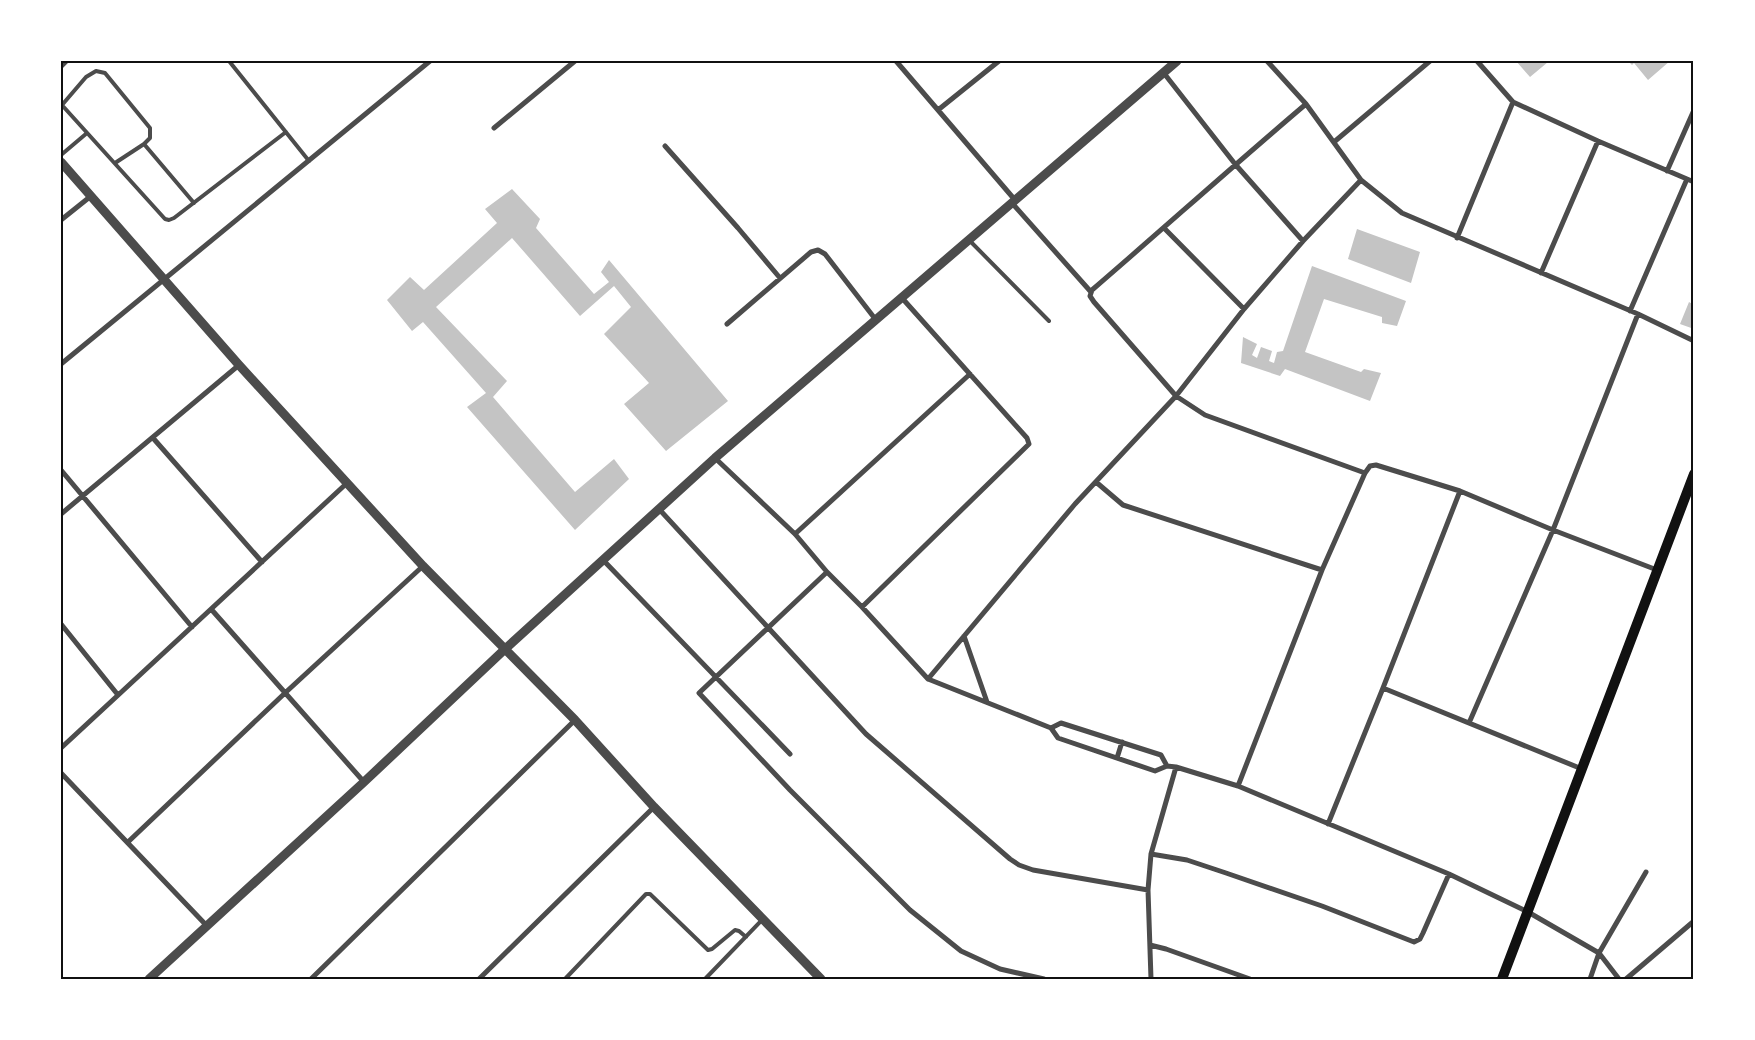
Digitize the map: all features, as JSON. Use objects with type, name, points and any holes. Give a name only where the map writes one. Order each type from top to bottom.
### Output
[{"type":"main road","points":[[1502,979],[1694,474]]},
{"type":"street","points":[[61,364],[430,61]]},
{"type":"street","points":[[494,128],[575,61]]},
{"type":"street","points":[[896,61],[1091,292],[1091,298],[1094,302],[1176,396],[1205,415],[1365,473]]},
{"type":"street","points":[[938,110],[998,61]]},
{"type":"street","points":[[149,979],[364,782],[504,650],[715,458],[1177,61]]},
{"type":"street","points":[[1267,61],[1306,104],[1361,180],[1402,213],[1638,314],[1694,341]]},
{"type":"street","points":[[1334,142],[1430,61]]},
{"type":"street","points":[[1477,61],[1513,102],[1694,182]]},
{"type":"street","points":[[1163,72],[1235,164],[1303,241]]},
{"type":"street","points":[[1457,238],[1513,102]]},
{"type":"street","points":[[1091,292],[1235,164],[1306,104]]},
{"type":"street","points":[[1667,171],[1694,110]]},
{"type":"street","points":[[1541,273],[1598,141]]},
{"type":"street","points":[[665,146],[780,278]]},
{"type":"street","points":[[61,162],[166,279],[239,365],[423,566],[575,720],[654,807],[820,979]]},
{"type":"street","points":[[1630,311],[1687,179]]},
{"type":"street","points":[[928,679],[1076,504],[1176,396],[1244,309],[1303,241],[1361,180]]},
{"type":"street","points":[[61,220],[91,196]]},
{"type":"street","points":[[1164,228],[1244,309]]},
{"type":"street","points":[[727,324],[814,250],[825,254],[876,320]]},
{"type":"street","points":[[862,607],[1029,444],[1027,438],[902,298]]},
{"type":"street","points":[[1469,723],[1553,530],[1638,314]]},
{"type":"street","points":[[61,514],[239,365]]},
{"type":"street","points":[[795,534],[970,374]]},
{"type":"street","points":[[153,438],[262,562]]},
{"type":"street","points":[[715,458],[795,534],[827,572],[928,679],[1051,728],[1058,738],[1155,771],[1167,766],[1176,767],[1238,786],[1449,874],[1528,912],[1599,953],[1620,979]]},
{"type":"street","points":[[1238,786],[1322,570],[1365,473],[1370,466],[1376,465],[1460,491],[1553,530],[1658,570]]},
{"type":"street","points":[[61,470],[192,627]]},
{"type":"street","points":[[1096,482],[1123,505],[1322,570]]},
{"type":"street","points":[[61,748],[347,483]]},
{"type":"street","points":[[1328,824],[1460,491]]},
{"type":"street","points":[[659,509],[866,734],[1010,859],[1019,865],[1033,870],[1148,890]]},
{"type":"street","points":[[604,561],[790,754]]},
{"type":"street","points":[[128,842],[285,693],[423,566]]},
{"type":"street","points":[[827,572],[699,693],[790,790],[910,910],[961,951],[1000,969],[1044,979]]},
{"type":"street","points":[[211,609],[364,782]]},
{"type":"street","points":[[61,624],[118,695]]},
{"type":"street","points":[[964,636],[987,702]]},
{"type":"street","points":[[1383,688],[1582,769]]},
{"type":"street","points":[[311,979],[575,720]]},
{"type":"street","points":[[1051,728],[1061,723],[1122,742],[1161,755],[1167,766]]},
{"type":"street","points":[[1117,758],[1122,742]]},
{"type":"street","points":[[1151,979],[1148,890],[1151,854],[1176,767]]},
{"type":"street","points":[[61,773],[207,926]]},
{"type":"street","points":[[479,979],[654,807]]},
{"type":"street","points":[[1151,854],[1187,860],[1226,872],[1322,906],[1414,942],[1420,939],[1423,934],[1449,874]]},
{"type":"street","points":[[1590,979],[1599,953],[1646,872]]},
{"type":"street","points":[[1626,979],[1694,920]]},
{"type":"street","points":[[1150,945],[1166,948],[1250,979]]},
{"type":"lane","points":[[61,67],[67,61]]},
{"type":"lane","points":[[229,61],[309,161]]},
{"type":"lane","points":[[115,163],[150,138],[150,128],[106,73],[96,70],[86,77],[62,104],[165,219],[174,218],[286,132]]},
{"type":"lane","points":[[61,155],[88,133]]},
{"type":"lane","points":[[144,144],[194,203]]},
{"type":"lane","points":[[968,239],[1050,321]]},
{"type":"lane","points":[[565,979],[646,894],[650,894],[708,950],[712,949],[734,930],[739,931],[746,938]]},
{"type":"lane","points":[[705,979],[763,919]]},
{"type":"building","points":[[1516,61],[1547,61],[1548,62],[1530,77]]},
{"type":"building","points":[[1628,61],[1670,61],[1648,80],[1634,63],[1632,65]]},
{"type":"building","points":[[512,189],[540,219],[536,228],[594,294],[609,282],[601,272],[609,260],[728,401],[666,451],[624,404],[649,383],[604,334],[631,307],[614,286],[580,316],[512,238],[436,307],[507,381],[493,397],[575,492],[614,459],[629,479],[575,530],[467,407],[486,393],[423,322],[412,331],[387,300],[410,277],[424,290],[497,223],[485,209]]},
{"type":"building","points":[[1357,229],[1420,252],[1411,283],[1348,259]]},
{"type":"building","points":[[1312,266],[1406,301],[1397,326],[1382,323],[1382,317],[1324,299],[1305,352],[1361,372],[1364,369],[1381,373],[1370,401],[1285,369],[1280,376],[1241,363],[1243,337],[1257,344],[1252,355],[1257,358],[1261,347],[1272,351],[1269,361],[1274,363],[1277,352],[1283,351]]},
{"type":"building","points":[[1689,302],[1694,305],[1694,329],[1680,324]]}]
